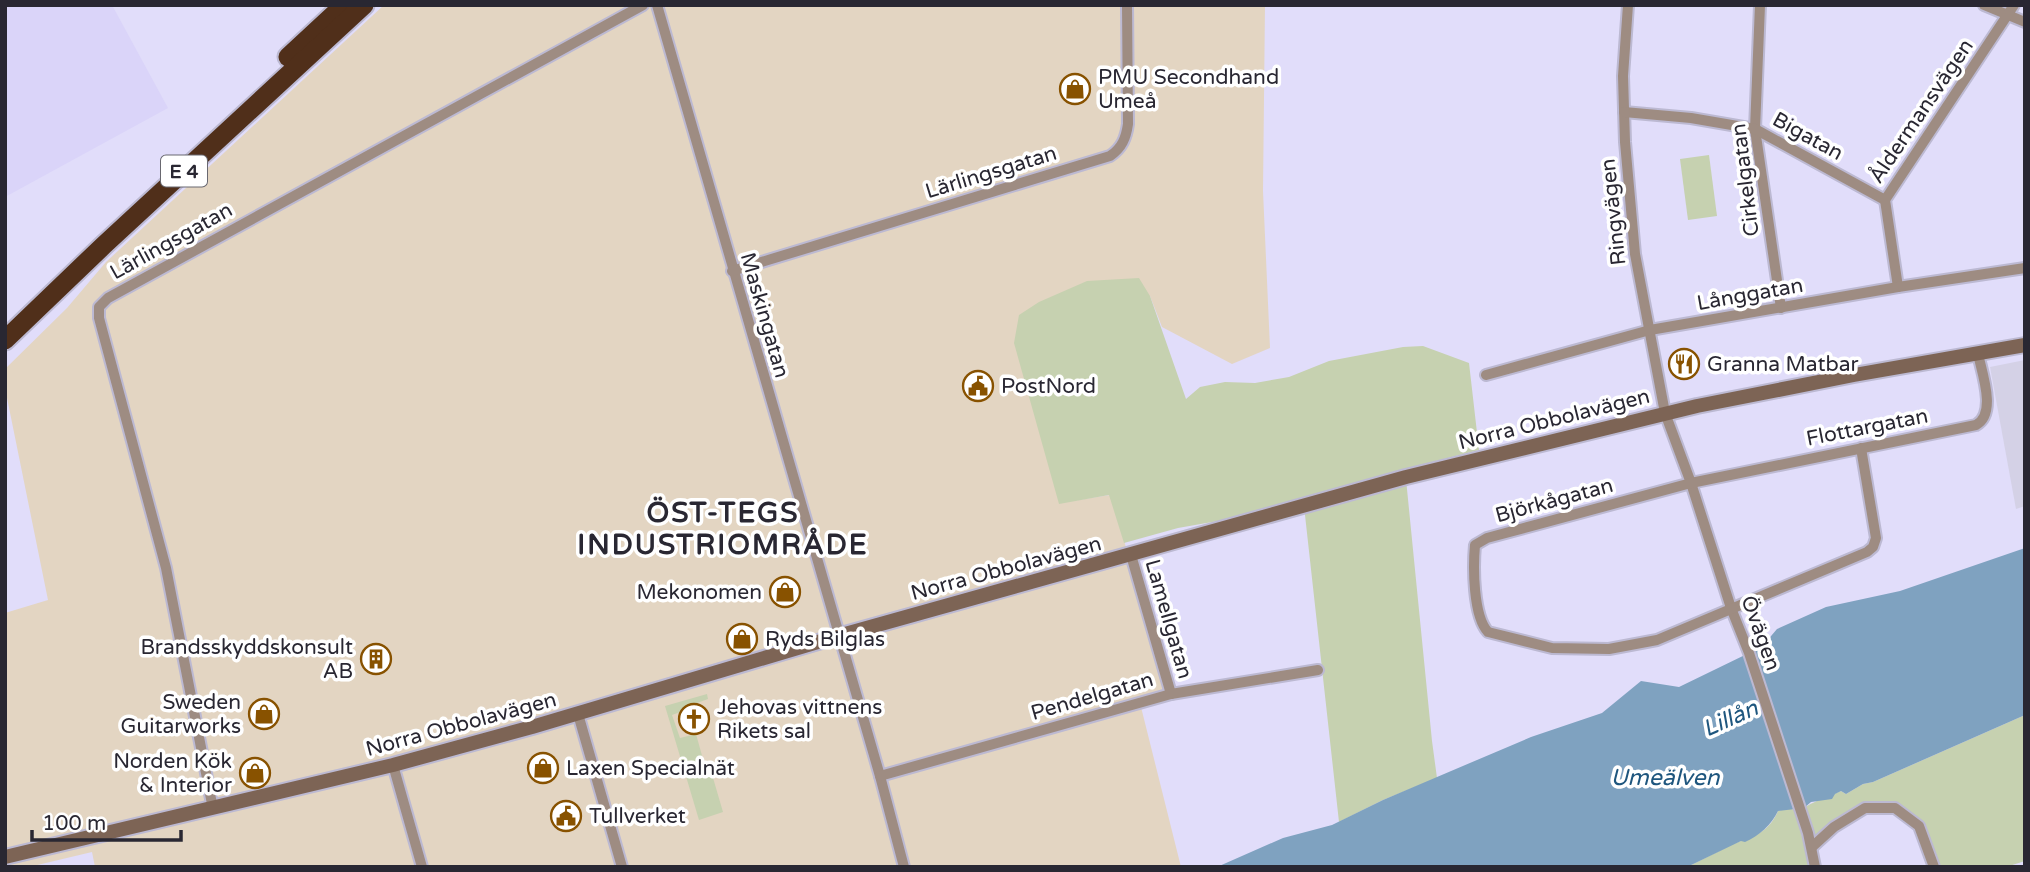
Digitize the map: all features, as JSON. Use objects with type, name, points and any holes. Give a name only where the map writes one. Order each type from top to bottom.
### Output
[{"type":"highway","name":"E 4","points":[[5,323],[344,5]]},
{"type":"highway","name":"E 4","points":[[5,340],[364,5]]},
{"type":"street","name":"Lärlingsgatan","points":[[213,809],[166,568],[99,318],[99,307],[118,292],[643,5]]},
{"type":"street","name":"Maskingatan","points":[[657,5],[904,867]]},
{"type":"street","name":"Lärlingsgatan","points":[[732,271],[1117,152],[1127,135],[1128,124],[1127,5]]},
{"type":"street","name":"Ringvägen","points":[[1628,5],[1623,76],[1624,112],[1635,254],[1665,413]]},
{"type":"street","name":"Cirkelgatan","points":[[1760,5],[1755,130],[1781,308]]},
{"type":"street","points":[[1984,5],[2011,10],[2025,22]]},
{"type":"street","name":"Åldermansvägen","points":[[1898,287],[1885,200],[2011,10]]},
{"type":"street","name":"Bigatan","points":[[1624,112],[1691,118],[1755,130],[1885,200]]},
{"type":"street","name":"Långgatan","points":[[1486,374],[1650,330],[2025,268]]},
{"type":"street","name":"Norra Obbolavägen","points":[[5,858],[393,765],[578,714],[838,636],[1406,477],[1665,413],[1854,375],[2025,345]]},
{"type":"street","name":"Flottargatan","points":[[1691,483],[1981,422],[1988,409],[1978,354]]},
{"type":"street","name":"Övägen","points":[[1665,413],[1691,483],[1731,608],[1749,653],[1808,833],[1815,867]]},
{"type":"street","points":[[1731,608],[1874,547],[1875,538],[1861,447]]},
{"type":"street","name":"Björkågatan","points":[[1691,483],[1488,538],[1475,545],[1479,619],[1489,632],[1552,648],[1609,649],[1657,640],[1731,608]]},
{"type":"street","name":"Lamellgatan","points":[[1131,555],[1171,694]]},
{"type":"street","name":"Pendelgatan","points":[[880,776],[1171,694],[1318,670]]},
{"type":"street","points":[[578,714],[622,867]]},
{"type":"street","points":[[393,765],[422,867]]},
{"type":"street","points":[[1812,847],[1834,827],[1865,808],[1895,808],[1919,826],[1934,867]]},
{"type":"shaded area","points":[[5,5],[112,5],[168,108],[5,197]]},
{"type":"shaded area","points":[[384,5],[1265,5],[1263,191],[1270,348],[1232,364],[1162,327],[1150,296],[1059,503],[1110,495],[1171,694],[1140,703],[1181,867],[95,867],[92,852],[29,867],[5,867],[5,613],[48,600],[5,388],[5,369],[67,308],[106,262]]},
{"type":"shaded area","points":[[2025,360],[2025,506],[2016,509],[1990,367]]},
{"type":"green space","points":[[1709,155],[1717,216],[1688,220],[1680,159]]},
{"type":"green space","points":[[1139,278],[1150,296],[1186,399],[1200,387],[1225,382],[1255,383],[1289,377],[1329,361],[1403,347],[1423,346],[1469,363],[1479,450],[1405,469],[1437,778],[1339,822],[1304,506],[1178,528],[1124,543],[1109,495],[1059,504],[1014,343],[1019,315],[1039,302],[1087,281]]},
{"type":"green space","points":[[707,694],[708,699],[697,703],[697,706],[672,715],[680,738],[696,734],[707,773],[711,771],[723,812],[699,820],[665,706]]},
{"type":"green space","points":[[2025,715],[2025,861],[2006,867],[1934,867],[1919,826],[1895,808],[1865,808],[1812,847],[1804,808],[1807,806],[1841,791],[1846,794],[1863,784]]},
{"type":"green space","points":[[1788,808],[1795,810],[1810,867],[1687,867],[1757,834],[1769,826],[1778,811]]},
{"type":"water","name":"Umeälven","points":[[2025,548],[2025,715],[1863,784],[1846,794],[1841,791],[1832,799],[1811,802],[1804,808],[1778,811],[1769,825],[1755,836],[1687,867],[1217,867],[1283,838],[1332,825],[1383,800],[1531,737],[1602,713],[1641,681],[1679,687],[1749,653],[1766,642],[1777,629],[1826,607],[1900,591]]},
{"type":"place","name":"PMU Secondhand Umeå","points":[[1075,89]]},
{"type":"place","name":"Granna Matbar","points":[[1684,364]]},
{"type":"place","name":"PostNord","points":[[978,386]]},
{"type":"place","name":"Mekonomen","points":[[785,592]]},
{"type":"place","name":"Ryds Bilglas","points":[[742,639]]},
{"type":"place","name":"Brandsskyddskonsult AB","points":[[376,659]]},
{"type":"place","name":"Sweden Guitarworks","points":[[264,714]]},
{"type":"place","name":"Jehovas vittnens Rikets sal","points":[[694,719]]},
{"type":"place","name":"Laxen Specialnät","points":[[543,768]]},
{"type":"place","name":"Norden Kök & Interior","points":[[255,773]]},
{"type":"place","name":"Tullverket","points":[[566,816]]},
{"type":"district","name":"ÖST-TEGS INDUSTRIOMRÅDE","points":[[723,528]]},
{"type":"water label","name":"Lillån","points":[[1730,718]]}]
